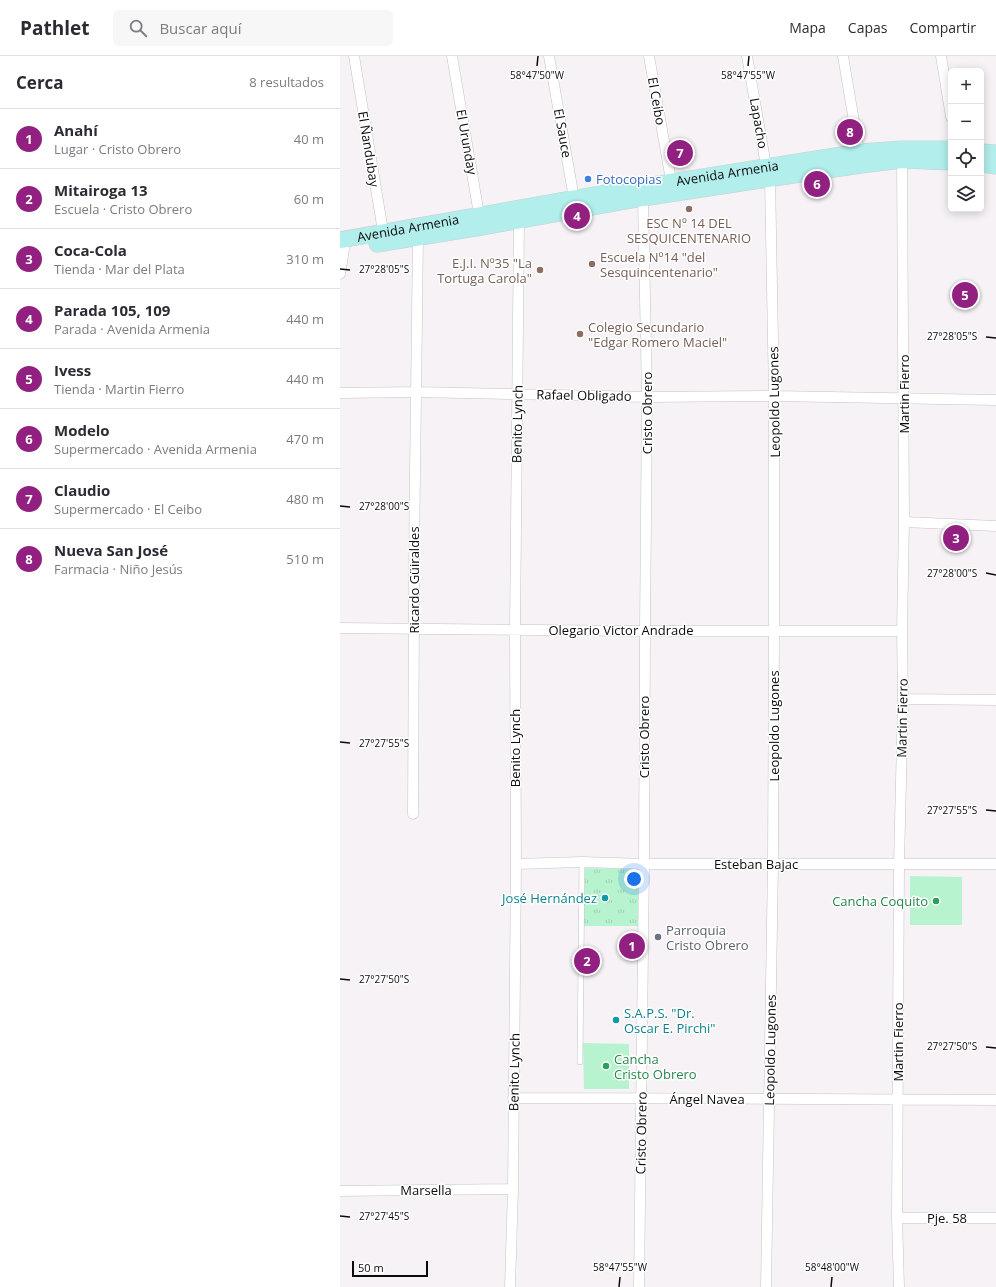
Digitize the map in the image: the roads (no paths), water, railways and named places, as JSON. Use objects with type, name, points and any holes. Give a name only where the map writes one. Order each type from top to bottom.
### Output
[{"type":"main road","name":"Avenida Armenia","points":[[341,245],[768,172],[860,158],[948,149]]},
{"type":"main road","points":[[984,152],[996,153]]},
{"type":"main road","name":"Avenida Armenia","points":[[902,154],[948,162]]},
{"type":"main road","points":[[984,164],[996,166]]},
{"type":"street","name":"El Ñandubay","points":[[354,56],[384,237]]},
{"type":"street","name":"El Urunday","points":[[452,56],[481,221]]},
{"type":"street","name":"El Sauce","points":[[549,56],[575,204]]},
{"type":"street","name":"El Ceibo","points":[[649,56],[672,188]]},
{"type":"street","name":"Lapacho","points":[[747,56],[768,172]]},
{"type":"street","points":[[843,56],[860,158]]},
{"type":"street","points":[[941,56],[949,104]]},
{"type":"street","name":"Martin Fierro","points":[[899,1287],[899,864],[903,699],[902,631],[904,522],[902,154]]},
{"type":"street","name":"Leopoldo Lugones","points":[[766,1287],[773,864],[774,631],[774,396],[768,172]]},
{"type":"street","name":"Cristo Obrero","points":[[640,1287],[647,397],[641,193]]},
{"type":"street","name":"Benito Lynch","points":[[510,1287],[513,1189],[516,864],[515,630],[518,214]]},
{"type":"street","name":"Ricardo Güiraldes","points":[[413,814],[415,392],[418,232]]},
{"type":"street","points":[[340,274],[341,245]]},
{"type":"street","name":"Rafael Obligado","points":[[340,393],[415,392],[647,397],[904,397],[996,400]]},
{"type":"street","points":[[904,522],[996,526]]},
{"type":"street","name":"Olegario Victor Andrade","points":[[340,628],[645,631],[902,631]]},
{"type":"street","points":[[903,699],[996,700]]},
{"type":"street","name":"Esteban Bajac","points":[[516,864],[582,862],[644,864],[996,864]]},
{"type":"street","name":"Ángel Navea","points":[[513,1098],[996,1100]]},
{"type":"street","name":"Marsella","points":[[340,1190],[513,1189]]},
{"type":"street","name":"Pje. 58","points":[[898,1218],[996,1218]]},
{"type":"lane","points":[[580,1062],[582,862]]},
{"type":"place","name":"Nueva San José","points":[[850,132]]},
{"type":"place","name":"Claudio","points":[[680,153]]},
{"type":"place","name":"Fotocopias","points":[[588,179]]},
{"type":"place","name":"Modelo","points":[[817,184]]},
{"type":"place","name":"ESC Nº 14 DEL SESQUICENTENARIO","points":[[689,209]]},
{"type":"place","name":"Parada 105, 109","points":[[577,216]]},
{"type":"place","name":"Escuela Nº14 \"del Sesquincentenario\"","points":[[592,264]]},
{"type":"place","name":"E.J.I. Nº35 \"La Tortuga Carola\"","points":[[540,270]]},
{"type":"place","name":"Ivess","points":[[965,295]]},
{"type":"place","name":"Colegio Secundario \"Edgar Romero Maciel\"","points":[[580,334]]},
{"type":"place","name":"Coca-Cola","points":[[956,538]]},
{"type":"place","name":"José Hernández","points":[[605,898]]},
{"type":"place","name":"Cancha Coquito","points":[[936,901]]},
{"type":"place","name":"Parroquia Cristo Obrero","points":[[658,937]]},
{"type":"place","name":"Anahí","points":[[632,946]]},
{"type":"place","name":"Mitairoga 13","points":[[587,961]]},
{"type":"place","name":"S.A.P.S. \"Dr. Oscar E. Pirchi\"","points":[[616,1020]]},
{"type":"place","name":"Cancha Cristo Obrero","points":[[606,1066]]}]
